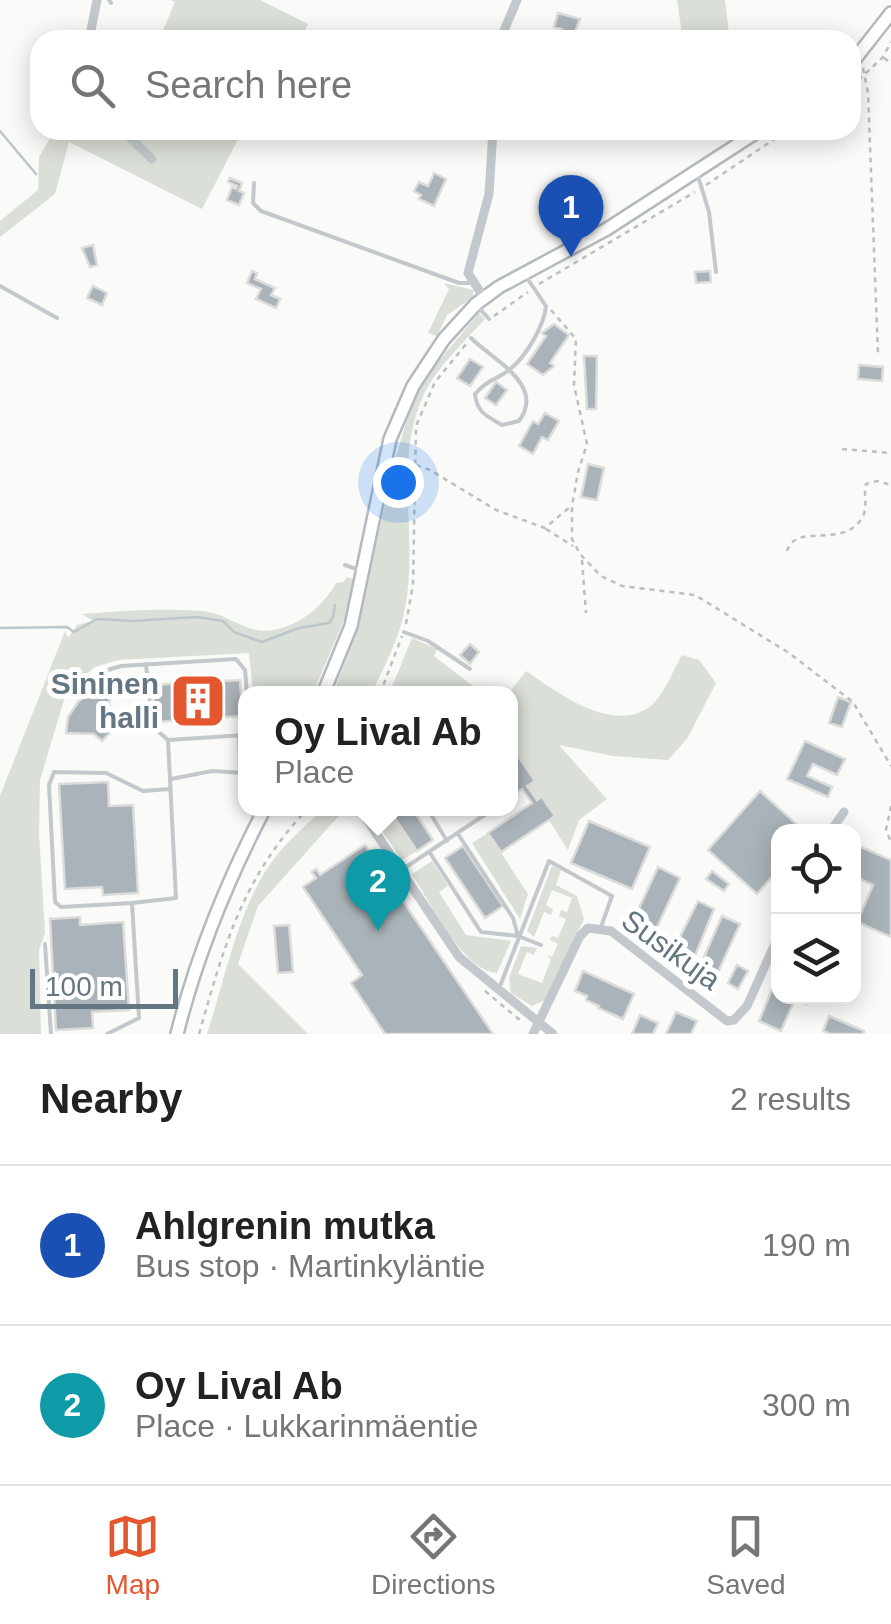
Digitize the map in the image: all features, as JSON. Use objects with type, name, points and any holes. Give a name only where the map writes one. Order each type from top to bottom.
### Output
[{"type":"street","points":[[91,30],[97,0]]},
{"type":"street","points":[[504,30],[518,0]]},
{"type":"street","points":[[861,52],[891,13]]},
{"type":"street","points":[[132,140],[152,159]]},
{"type":"street","points":[[480,301],[469,264],[489,194],[492,140]]},
{"type":"street","points":[[327,686],[351,626],[384,460],[400,412],[427,361],[480,301],[524,272],[607,229],[745,140]]},
{"type":"street","points":[[836,824],[844,812]]},
{"type":"street","points":[[176,1034],[204,938],[261,816]]},
{"type":"street","points":[[364,816],[447,942],[469,967],[554,1034]]},
{"type":"street","name":"Susikuja","points":[[533,1034],[580,936],[588,928],[611,931],[727,1020],[734,1020],[747,1006],[771,953]]},
{"type":"lane","points":[[697,172],[709,212],[716,272]]},
{"type":"lane","points":[[254,183],[254,202],[261,211],[459,282],[472,282]]},
{"type":"lane","points":[[471,338],[509,371],[524,388],[528,404],[519,422],[502,425],[480,410],[475,394],[493,377],[509,371],[544,324],[546,306],[524,272]]},
{"type":"lane","points":[[0,286],[58,318]]},
{"type":"lane","points":[[480,301],[489,319]]},
{"type":"lane","points":[[344,565],[364,572]]},
{"type":"lane","points":[[404,632],[457,658],[470,669]]},
{"type":"lane","points":[[72,696],[98,674],[121,666],[146,664],[236,659],[245,670],[246,686]]},
{"type":"lane","points":[[146,664],[152,726],[168,740],[238,736]]},
{"type":"lane","points":[[168,740],[171,779],[176,898],[61,908],[55,902],[49,784],[54,772],[106,773],[143,791],[171,789]]},
{"type":"lane","points":[[171,779],[212,771],[238,773]]},
{"type":"lane","points":[[432,816],[447,841]]},
{"type":"lane","points":[[400,870],[484,816]]},
{"type":"lane","points":[[458,834],[512,918],[518,936]]},
{"type":"lane","points":[[430,853],[482,932],[518,936],[541,945]]},
{"type":"lane","points":[[498,990],[548,861],[612,896],[600,928]]},
{"type":"lane","points":[[107,1034],[139,1018],[132,903]]},
{"type":"lane","points":[[45,944],[51,1034]]},
{"type":"path","points":[[861,79],[891,42]]},
{"type":"path","points":[[882,57],[891,63]]},
{"type":"path","points":[[861,70],[866,75],[878,354]]},
{"type":"path","points":[[489,319],[773,140]]},
{"type":"path","points":[[546,306],[576,339],[574,385],[587,444],[572,506],[572,539],[580,554],[601,576],[622,586],[694,595],[789,653],[853,702],[891,766]]},
{"type":"path","points":[[383,686],[404,632],[413,586],[416,426],[435,382],[471,338]]},
{"type":"path","points":[[842,449],[891,453]]},
{"type":"path","points":[[414,464],[496,510],[544,528],[576,548]]},
{"type":"path","points":[[787,551],[790,542],[797,538],[840,535],[849,530],[864,514],[866,484],[877,481],[891,485]]},
{"type":"path","points":[[544,528],[572,506]]},
{"type":"path","points":[[580,554],[586,613]]},
{"type":"path","points":[[891,806],[886,830],[891,842]]},
{"type":"path","points":[[199,1034],[226,935],[265,860],[301,816]]},
{"type":"shaded area","points":[[171,0],[260,0],[308,24],[305,30],[163,30],[175,2]]},
{"type":"shaded area","points":[[677,0],[725,0],[729,30],[682,30]]},
{"type":"shaded area","points":[[49,140],[238,140],[202,209],[69,142],[55,194],[0,237],[0,221],[38,190],[39,157]]},
{"type":"shaded area","points":[[444,283],[473,290],[473,297],[447,315],[437,336],[428,333],[449,289]]},
{"type":"shaded area","points":[[479,313],[485,319],[436,375],[414,421],[408,474],[409,582],[396,641],[375,686],[336,686],[358,627],[394,463],[408,416],[427,375]]},
{"type":"shaded area","points":[[347,577],[355,580],[343,623],[316,686],[252,686],[249,653],[118,660],[95,667],[67,690],[40,780],[45,933],[39,950],[41,1034],[0,1034],[0,796],[65,631],[68,638],[77,625],[93,621],[82,614],[156,610],[208,612],[252,629],[277,629],[301,620],[336,583]]},
{"type":"shaded area","points":[[412,638],[437,649],[434,656],[473,686],[392,686]]},
{"type":"shaded area","points":[[682,655],[699,660],[716,683],[687,739],[668,760],[613,756],[559,745],[607,799],[579,820],[568,850],[527,786],[534,781],[518,756],[518,686],[514,686],[526,671],[584,707],[617,716],[648,708],[667,684]]},
{"type":"shaded area","points":[[316,816],[339,816],[258,906],[238,964],[308,1034],[207,1034],[238,930],[255,890],[292,838]]},
{"type":"shaded area","points":[[372,816],[393,816],[417,851],[402,860]]},
{"type":"shaded area","points":[[488,833],[528,894],[520,919],[472,843]]},
{"type":"shaded area","points":[[432,861],[448,886],[439,892],[466,935],[511,941],[497,973],[484,969],[460,948],[412,874]]},
{"type":"shaded area","points":[[552,866],[561,870],[556,885],[577,896],[584,919],[545,1000],[532,1006],[511,993],[509,978],[521,946],[537,948],[534,955],[527,952],[518,974],[542,983],[551,959],[546,954],[552,957],[558,944],[550,940],[552,936],[558,938],[566,919],[559,916],[561,910],[567,912],[572,898],[552,890],[546,905],[553,909],[551,915],[544,912],[534,937],[527,931]]},
{"type":"building","points":[[558,13],[580,19],[576,30],[554,27]]},
{"type":"building","points":[[434,173],[446,179],[434,206],[419,199],[421,195],[414,191],[419,182],[428,186]]},
{"type":"building","points":[[230,178],[242,183],[239,191],[244,193],[239,205],[227,200],[232,187],[237,186],[228,182]]},
{"type":"building","points":[[578,188],[584,199],[573,206],[566,195]]},
{"type":"building","points":[[93,245],[97,265],[90,267],[82,248]]},
{"type":"building","points":[[252,271],[257,273],[255,279],[275,288],[271,295],[280,299],[276,308],[256,299],[261,289],[247,283]]},
{"type":"building","points":[[710,271],[711,282],[696,283],[695,272]]},
{"type":"building","points":[[93,286],[107,293],[102,305],[87,298]]},
{"type":"building","points":[[554,324],[569,335],[550,363],[554,366],[543,375],[527,364],[546,336],[542,333]]},
{"type":"building","points":[[584,356],[597,356],[596,409],[587,409]]},
{"type":"building","points":[[470,359],[483,367],[470,386],[457,378]]},
{"type":"building","points":[[859,365],[883,367],[882,381],[858,379]]},
{"type":"building","points":[[496,382],[507,390],[496,405],[485,398]]},
{"type":"building","points":[[545,413],[559,421],[548,440],[542,437],[533,454],[519,446],[533,421],[538,424]]},
{"type":"building","points":[[588,464],[604,468],[597,500],[581,497]]},
{"type":"building","points":[[470,644],[479,652],[470,664],[460,655]]},
{"type":"building","name":"Sininen halli","points":[[240,680],[238,716],[155,722],[153,685]]},
{"type":"building","points":[[109,688],[110,716],[118,724],[102,741],[94,734],[66,733],[68,717],[79,701],[91,692]]},
{"type":"building","points":[[838,697],[851,702],[842,727],[829,723]]},
{"type":"building","points":[[805,741],[845,759],[837,775],[813,764],[807,776],[832,787],[828,797],[787,779]]},
{"type":"building","points":[[518,756],[535,781],[527,786],[537,800],[542,797],[555,816],[501,852],[488,833],[532,803],[522,789],[518,792]]},
{"type":"building","points":[[108,782],[109,806],[133,805],[138,893],[103,895],[102,887],[65,889],[59,784]]},
{"type":"building","points":[[760,791],[796,824],[771,824],[771,878],[757,894],[708,850]]},
{"type":"building","points":[[393,816],[417,816],[433,840],[417,851]]},
{"type":"building","points":[[589,821],[650,847],[632,889],[571,863]]},
{"type":"building","points":[[365,845],[493,1034],[385,1034],[351,983],[362,975],[303,887],[316,878],[312,872],[316,869],[320,875]]},
{"type":"building","points":[[463,846],[503,906],[485,918],[445,858]]},
{"type":"building","points":[[861,847],[891,860],[891,937],[861,924],[861,913],[873,885],[861,879]]},
{"type":"building","points":[[658,867],[680,878],[650,942],[628,932]]},
{"type":"building","points":[[712,871],[729,884],[724,891],[706,879]]},
{"type":"building","points":[[698,901],[714,909],[688,973],[667,963]]},
{"type":"building","points":[[722,916],[740,924],[718,972],[701,964]]},
{"type":"building","points":[[80,917],[80,925],[123,922],[129,1010],[92,1012],[93,1028],[56,1030],[50,919]]},
{"type":"building","points":[[289,925],[293,972],[278,973],[274,926]]},
{"type":"building","points":[[737,965],[748,971],[738,989],[728,983]]},
{"type":"building","points":[[583,971],[634,994],[623,1019],[598,1008],[586,1000],[587,996],[575,991]]},
{"type":"building","points":[[771,992],[771,1004],[793,1004],[781,1031],[759,1021]]},
{"type":"building","points":[[676,1012],[697,1021],[691,1034],[666,1034]]},
{"type":"building","points":[[640,1015],[658,1023],[653,1034],[632,1034]]},
{"type":"building","points":[[829,1016],[864,1031],[863,1034],[823,1031]]},
{"type":"waterway","points":[[0,131],[36,174]]},
{"type":"waterway","points":[[0,628],[67,627],[74,632],[97,619],[197,617],[223,621],[234,632],[262,642],[299,628],[329,623],[335,605]]},
{"type":"place","name":"Ahlgrenin mutka","points":[[571,257]]},
{"type":"place","name":"Sininen halli","points":[[198,701]]},
{"type":"place","name":"Oy Lival Ab","points":[[378,931]]}]
